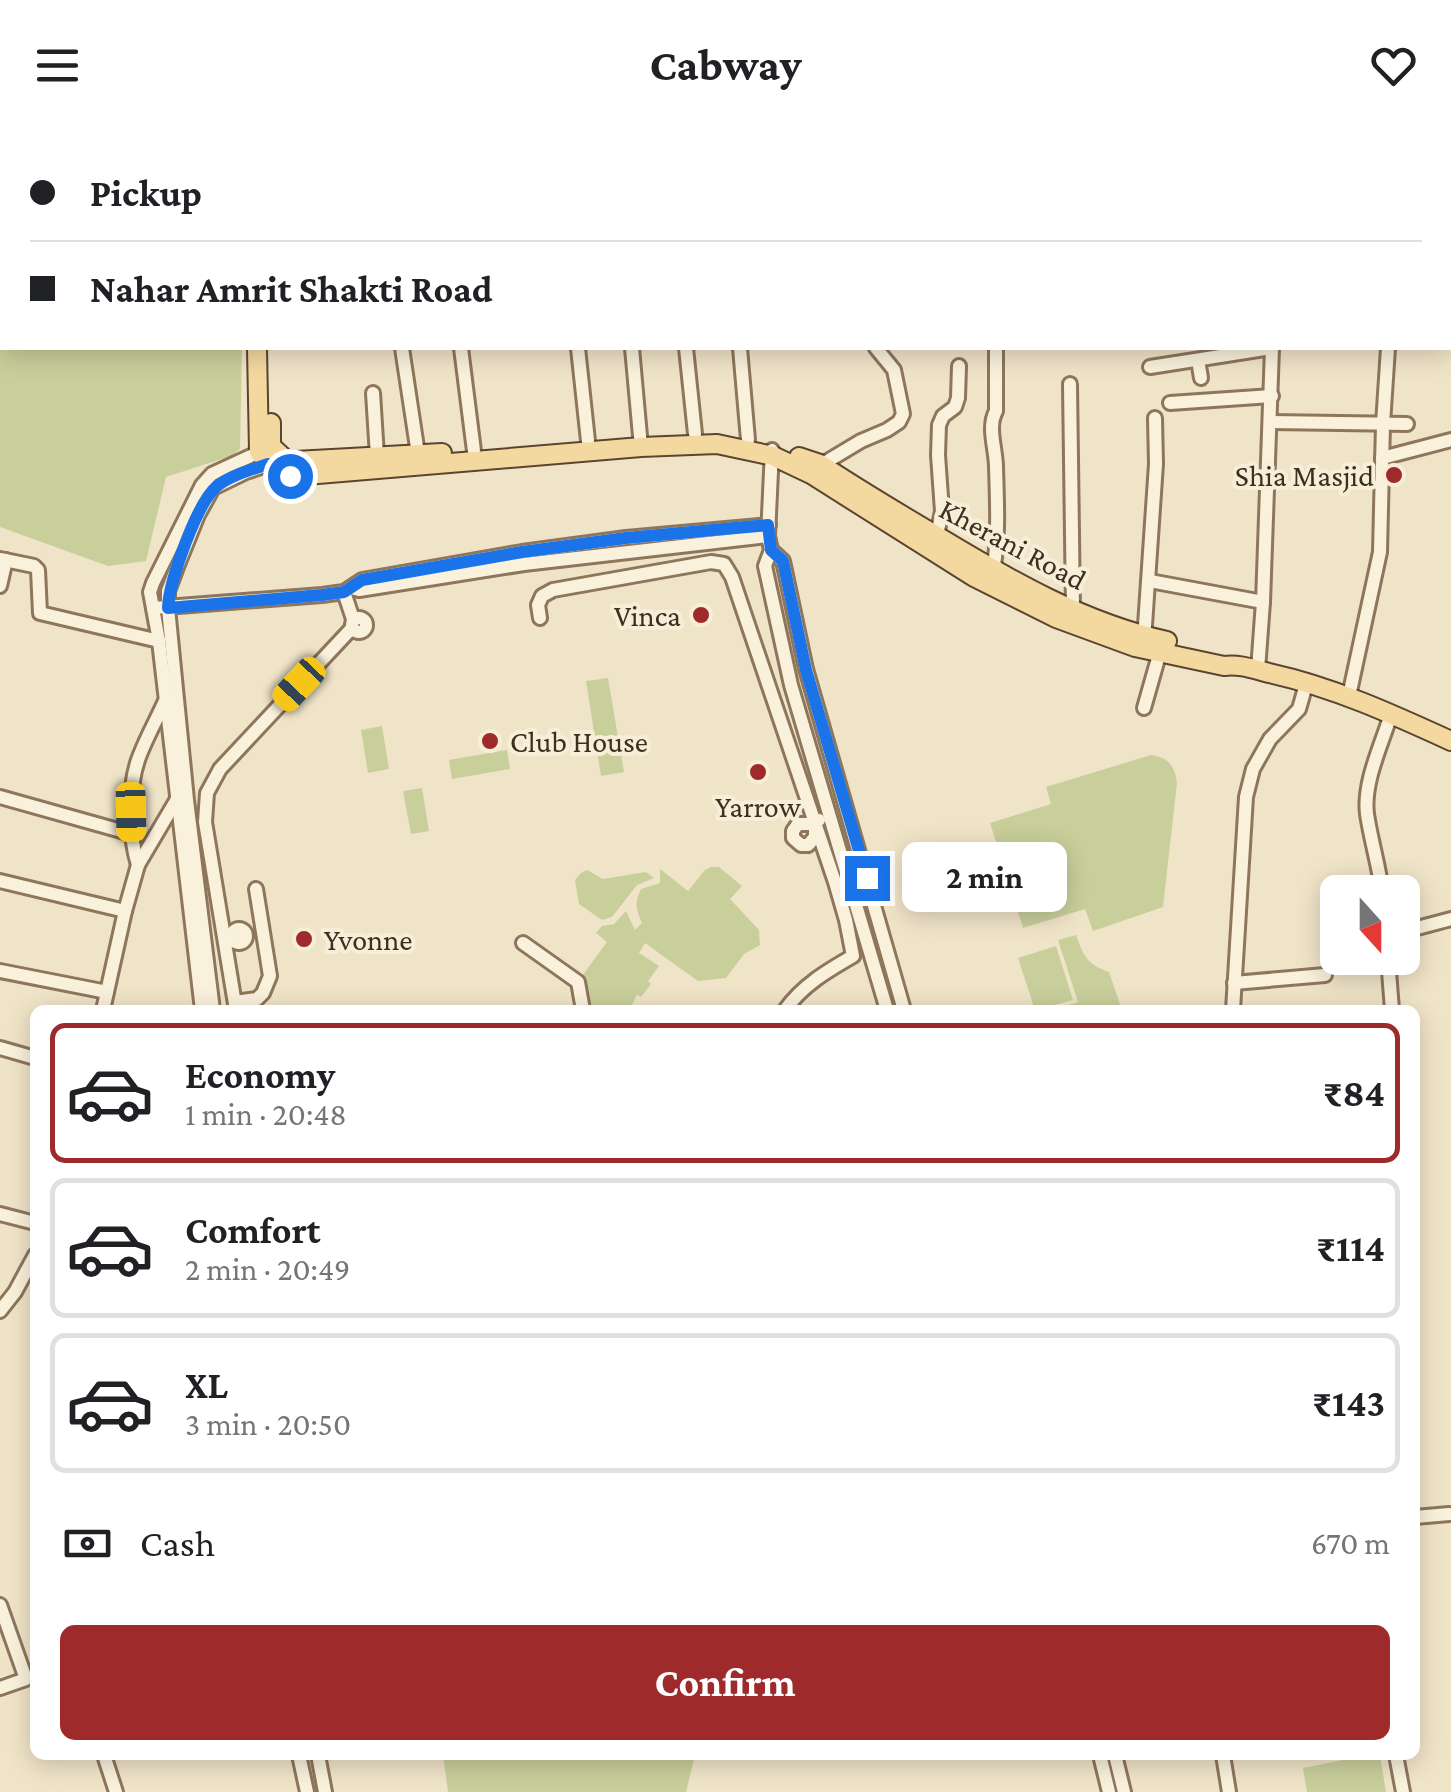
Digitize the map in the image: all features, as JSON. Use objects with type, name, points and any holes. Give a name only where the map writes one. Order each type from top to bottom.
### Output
[{"type":"main road","points":[[257,350],[271,455],[276,472],[290,476],[695,434],[748,440],[772,452]]},
{"type":"main road","points":[[269,350],[271,455]]},
{"type":"main road","points":[[271,455],[295,461],[588,441],[717,444],[772,452]]},
{"type":"main road","name":"Kherani Road","points":[[772,452],[815,469],[1056,618],[1152,644],[1230,655],[1236,664],[1348,696],[1451,741]]},
{"type":"main road","name":"Kherani Road","points":[[991,577],[1152,644]]},
{"type":"street","points":[[402,350],[418,454]]},
{"type":"street","points":[[460,350],[474,451]]},
{"type":"street","points":[[578,350],[588,441]]},
{"type":"street","points":[[632,350],[641,442]]},
{"type":"street","points":[[686,350],[695,434]]},
{"type":"street","points":[[740,350],[748,440]]},
{"type":"street","points":[[815,469],[899,422],[902,414],[894,370],[878,350]]},
{"type":"street","points":[[991,577],[996,548],[996,462],[991,420],[996,411],[996,350]]},
{"type":"street","points":[[1150,367],[1256,350]]},
{"type":"street","points":[[1268,350],[1268,374]]},
{"type":"street","points":[[1258,670],[1272,396],[1268,350]]},
{"type":"street","points":[[1348,696],[1380,552],[1388,350]]},
{"type":"street","points":[[1198,360],[1202,378]]},
{"type":"street","points":[[936,545],[942,511],[939,425],[958,398],[958,366]]},
{"type":"street","points":[[1070,384],[1074,610]]},
{"type":"street","points":[[373,393],[377,456]]},
{"type":"street","points":[[1170,402],[1272,396]]},
{"type":"street","points":[[1144,708],[1152,644],[1150,581],[1156,418]]},
{"type":"street","points":[[1271,422],[1407,424]]},
{"type":"street","points":[[1382,458],[1451,440]]},
{"type":"street","points":[[772,452],[766,566],[791,684],[865,954],[885,1005]]},
{"type":"street","points":[[211,1005],[176,799],[159,641],[160,608],[198,514],[214,488],[271,455]]},
{"type":"street","points":[[160,608],[352,590],[387,580],[524,564],[619,547],[769,537]]},
{"type":"street","points":[[769,537],[783,561],[806,670],[903,1005]]},
{"type":"street","points":[[619,547],[626,577]]},
{"type":"street","points":[[0,586],[3,560],[34,566],[38,570],[40,613],[159,641]]},
{"type":"street","points":[[540,618],[538,605],[542,596],[554,590],[711,562],[724,564],[732,576],[846,920],[853,956],[821,974],[789,1005]]},
{"type":"street","points":[[1150,581],[1263,602]]},
{"type":"street","points":[[235,1005],[229,939],[205,822],[207,793],[220,769],[356,622],[352,590]]},
{"type":"street","points":[[160,608],[185,782],[202,1005]]},
{"type":"street","points":[[1232,1005],[1246,797],[1253,769],[1270,739],[1299,709],[1307,682]]},
{"type":"street","points":[[138,864],[132,844],[131,812],[137,763],[166,699]]},
{"type":"street","points":[[1380,875],[1367,812],[1391,714]]},
{"type":"street","points":[[0,797],[132,834]]},
{"type":"street","points":[[104,1005],[138,864],[176,799]]},
{"type":"street","points":[[814,827],[848,812]]},
{"type":"street","points":[[0,881],[125,911]]},
{"type":"street","points":[[238,1005],[257,999],[270,976],[256,889]]},
{"type":"street","points":[[1420,927],[1451,919]]},
{"type":"street","points":[[199,943],[229,939]]},
{"type":"street","points":[[522,942],[578,982],[582,1005]]},
{"type":"street","points":[[0,971],[107,992]]},
{"type":"street","points":[[1234,983],[1320,974]]},
{"type":"street","points":[[1389,975],[1392,1005]]},
{"type":"street","points":[[0,1048],[30,1057]]},
{"type":"street","points":[[0,1214],[30,1222]]},
{"type":"street","points":[[0,1311],[30,1264]]},
{"type":"street","points":[[1420,1516],[1449,1514]]},
{"type":"street","points":[[0,1605],[30,1676],[0,1688]]},
{"type":"street","points":[[106,1760],[116,1792]]},
{"type":"street","points":[[300,1760],[307,1792]]},
{"type":"street","points":[[319,1760],[325,1792]]},
{"type":"street","points":[[1102,1760],[1116,1791]]},
{"type":"street","points":[[1115,1760],[1116,1791]]},
{"type":"street","points":[[1224,1760],[1228,1792]]},
{"type":"street","points":[[1397,1760],[1404,1792]]},
{"type":"green space","points":[[0,350],[242,350],[240,449],[231,456],[166,477],[146,561],[108,566],[0,527]]},
{"type":"green space","points":[[608,678],[624,772],[601,776],[586,681]]},
{"type":"green space","points":[[382,726],[389,769],[368,773],[361,730]]},
{"type":"green space","points":[[507,750],[510,769],[452,779],[449,760]]},
{"type":"green space","points":[[1151,755],[1170,763],[1177,783],[1163,907],[1093,931],[1085,909],[1023,928],[990,823],[1051,804],[1046,787]]},
{"type":"green space","points":[[422,788],[429,831],[411,834],[403,791]]},
{"type":"green space","points":[[719,867],[742,886],[730,899],[759,930],[760,945],[744,954],[726,978],[698,981],[645,943],[639,953],[659,966],[641,997],[637,995],[632,1005],[588,1005],[582,976],[607,942],[596,933],[602,926],[614,924],[626,911],[635,930],[642,923],[637,906],[641,889],[660,883],[660,869],[688,891],[705,870]]},
{"type":"green space","points":[[587,870],[603,879],[646,872],[654,878],[637,885],[612,917],[602,920],[579,904],[575,880]]},
{"type":"green space","points":[[1076,935],[1087,959],[1109,972],[1120,1005],[1069,1005],[1078,1002],[1058,940]]},
{"type":"green space","points":[[1056,946],[1073,1000],[1033,1005],[1018,958]]},
{"type":"green space","points":[[444,1760],[694,1760],[686,1792],[448,1792]]},
{"type":"green space","points":[[1343,1760],[1381,1760],[1386,1792],[1307,1792],[1303,1768]]},
{"type":"place","name":"Shia Masjid","points":[[1394,475]]},
{"type":"place","name":"Vinca","points":[[701,615]]},
{"type":"place","name":"Club House","points":[[490,741]]},
{"type":"place","name":"Yarrow","points":[[758,772]]},
{"type":"place","name":"Yvonne","points":[[304,939]]},
{"type":"route","points":[[290,476],[276,472],[268,464],[214,488],[198,514],[176,568],[168,591],[168,608],[344,592],[362,580],[522,552],[768,525],[771,550],[783,561],[806,670],[867,878]]}]
